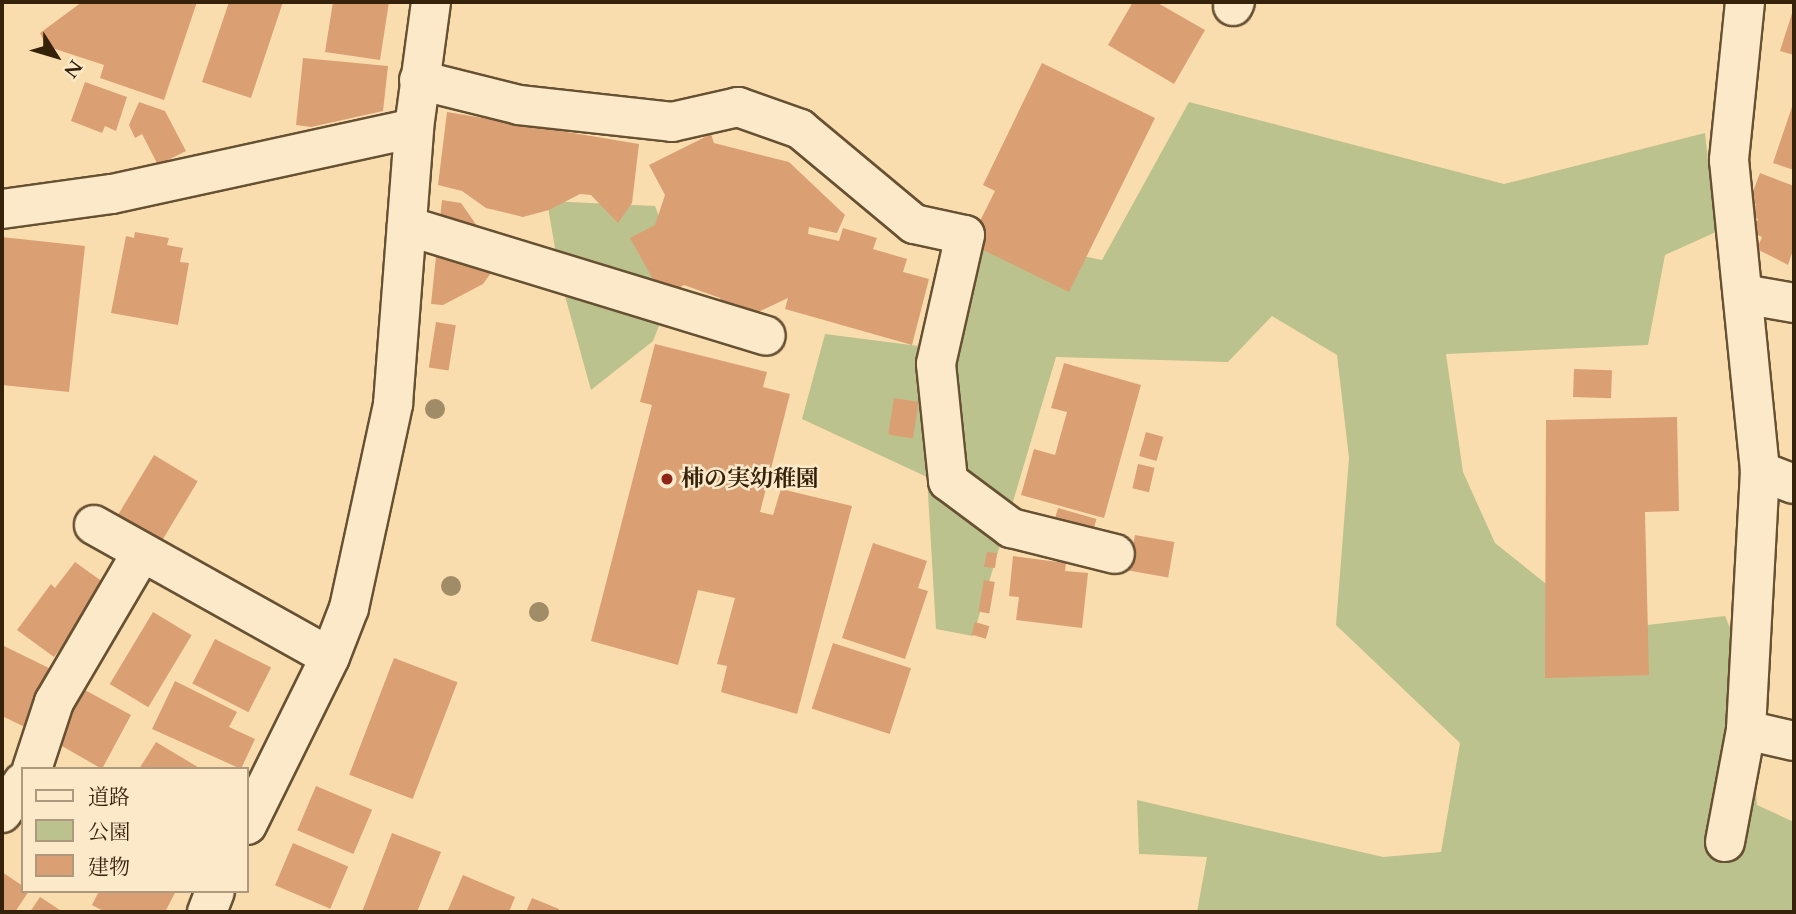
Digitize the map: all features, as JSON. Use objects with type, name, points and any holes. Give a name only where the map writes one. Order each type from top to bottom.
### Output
[{"type":"street","points":[[248,822],[330,657],[349,608],[393,404],[414,128],[431,2]]},
{"type":"street","points":[[1725,842],[1746,730],[1777,477],[1743,294],[1729,160],[1745,2]]},
{"type":"street","points":[[419,80],[519,105],[672,121],[738,107],[800,129],[914,224],[965,235],[936,363],[948,481],[1011,528],[1115,554]]},
{"type":"street","points":[[2,209],[111,194],[414,128]]},
{"type":"street","points":[[407,226],[766,336]]},
{"type":"street","points":[[1743,294],[1794,303]]},
{"type":"street","points":[[94,525],[141,554],[330,657]]},
{"type":"street","points":[[33,767],[54,702],[141,554]]},
{"type":"street","points":[[1746,730],[1794,741]]},
{"type":"street","points":[[2,813],[21,785]]},
{"type":"street","points":[[207,912],[214,893]]},
{"type":"green space","points":[[1189,102],[1504,184],[1705,133],[1716,232],[1665,255],[1648,345],[1446,354],[1463,472],[1495,543],[1604,630],[1725,616],[1746,666],[1757,805],[1794,822],[1794,912],[1197,912],[1207,857],[1139,854],[1137,800],[1383,857],[1441,852],[1460,743],[1336,625],[1349,458],[1337,355],[1272,316],[1228,362],[1056,357],[973,636],[936,629],[927,477],[802,419],[825,334],[950,350],[972,233],[1102,260]]},
{"type":"green space","points":[[547,201],[655,206],[680,272],[653,341],[591,390],[560,278]]},
{"type":"building","points":[[82,2],[197,2],[164,100],[100,78],[104,65],[46,46],[40,33]]},
{"type":"building","points":[[229,2],[283,2],[251,98],[202,82]]},
{"type":"building","points":[[333,2],[389,2],[380,60],[325,52]]},
{"type":"building","points":[[1133,2],[1156,2],[1205,30],[1174,84],[1108,45]]},
{"type":"building","points":[[1794,7],[1794,55],[1780,51]]},
{"type":"building","points":[[303,58],[388,66],[383,111],[311,127],[296,125]]},
{"type":"building","points":[[1042,63],[1155,118],[1069,292],[969,243],[995,191],[983,185]]},
{"type":"building","points":[[85,82],[127,97],[116,131],[105,126],[102,133],[71,121]]},
{"type":"building","points":[[1794,101],[1794,170],[1773,163]]},
{"type":"building","points":[[139,102],[165,111],[186,151],[158,165],[142,134],[135,138],[129,125]]},
{"type":"building","points":[[447,112],[639,144],[632,203],[618,223],[591,195],[580,194],[549,210],[523,217],[486,208],[462,191],[438,185]]},
{"type":"building","points":[[711,134],[714,143],[789,162],[845,215],[837,233],[809,227],[808,234],[839,241],[843,228],[877,238],[873,249],[907,259],[903,272],[929,279],[912,345],[785,309],[788,298],[735,323],[720,298],[684,285],[663,297],[630,238],[655,225],[665,195],[649,165]]},
{"type":"building","points":[[1760,173],[1794,186],[1794,247],[1788,265],[1757,249],[1762,237],[1753,233],[1758,219],[1751,216],[1756,204],[1749,202]]},
{"type":"building","points":[[442,200],[461,203],[494,250],[496,266],[483,284],[443,305],[431,304]]},
{"type":"building","points":[[135,232],[169,238],[167,245],[183,248],[180,262],[189,263],[178,325],[111,313],[126,236],[134,238]]},
{"type":"building","points":[[2,237],[85,246],[69,392],[2,385]]},
{"type":"building","points":[[436,322],[456,325],[449,371],[429,367]]},
{"type":"building","points":[[655,344],[767,372],[763,387],[790,394],[760,512],[773,515],[781,489],[852,506],[797,714],[721,692],[727,666],[717,664],[735,598],[698,590],[678,665],[591,641],[652,405],[640,402]]},
{"type":"building","points":[[1064,363],[1141,385],[1104,518],[1021,495],[1034,449],[1055,455],[1067,412],[1051,408]]},
{"type":"building","points":[[1574,369],[1612,370],[1611,398],[1573,397]]},
{"type":"building","points":[[894,398],[919,402],[913,438],[888,435]]},
{"type":"building","points":[[1677,417],[1679,511],[1645,512],[1649,675],[1545,678],[1546,420]]},
{"type":"building","points":[[1146,432],[1163,437],[1156,461],[1139,456]]},
{"type":"building","points":[[154,455],[198,481],[161,543],[117,517]]},
{"type":"building","points":[[1138,464],[1155,468],[1149,492],[1132,488]]},
{"type":"building","points":[[1058,508],[1096,519],[1093,532],[1054,520]]},
{"type":"building","points":[[1135,535],[1174,542],[1168,577],[1129,570]]},
{"type":"building","points":[[873,543],[927,561],[918,588],[928,591],[905,659],[842,638]]},
{"type":"building","points":[[987,552],[997,553],[995,568],[984,567]]},
{"type":"building","points":[[1013,556],[1066,563],[1065,571],[1088,573],[1082,628],[1016,620],[1019,597],[1009,596]]},
{"type":"building","points":[[75,562],[107,585],[54,657],[17,630],[51,584],[55,588]]},
{"type":"building","points":[[984,580],[995,582],[989,613],[978,612]]},
{"type":"building","points":[[153,612],[192,635],[148,707],[110,684]]},
{"type":"building","points":[[975,622],[989,626],[986,639],[971,634]]},
{"type":"building","points":[[215,639],[271,668],[248,712],[192,684]]},
{"type":"building","points":[[833,643],[911,668],[890,734],[812,709]]},
{"type":"building","points":[[2,645],[57,672],[29,729],[2,716]]},
{"type":"building","points":[[394,658],[457,682],[413,799],[349,775]]},
{"type":"building","points":[[175,681],[237,712],[229,727],[255,739],[242,767],[237,767],[152,729]]},
{"type":"building","points":[[83,689],[131,715],[103,767],[99,767],[48,738]]},
{"type":"building","points":[[156,742],[198,767],[140,767]]},
{"type":"building","points":[[316,786],[372,810],[353,854],[297,830]]},
{"type":"building","points":[[392,833],[441,852],[417,912],[362,912]]},
{"type":"building","points":[[293,843],[348,866],[330,909],[275,885]]},
{"type":"building","points":[[2,872],[21,885],[21,893],[28,893],[15,912],[2,912]]},
{"type":"building","points":[[463,875],[515,897],[509,912],[447,912]]},
{"type":"building","points":[[98,893],[175,893],[165,912],[105,912],[92,905]]},
{"type":"building","points":[[40,897],[63,912],[30,912]]},
{"type":"building","points":[[532,898],[559,909],[558,912],[526,912]]},
{"type":"place","name":"柿の実幼稚園","points":[[667,479]]}]
